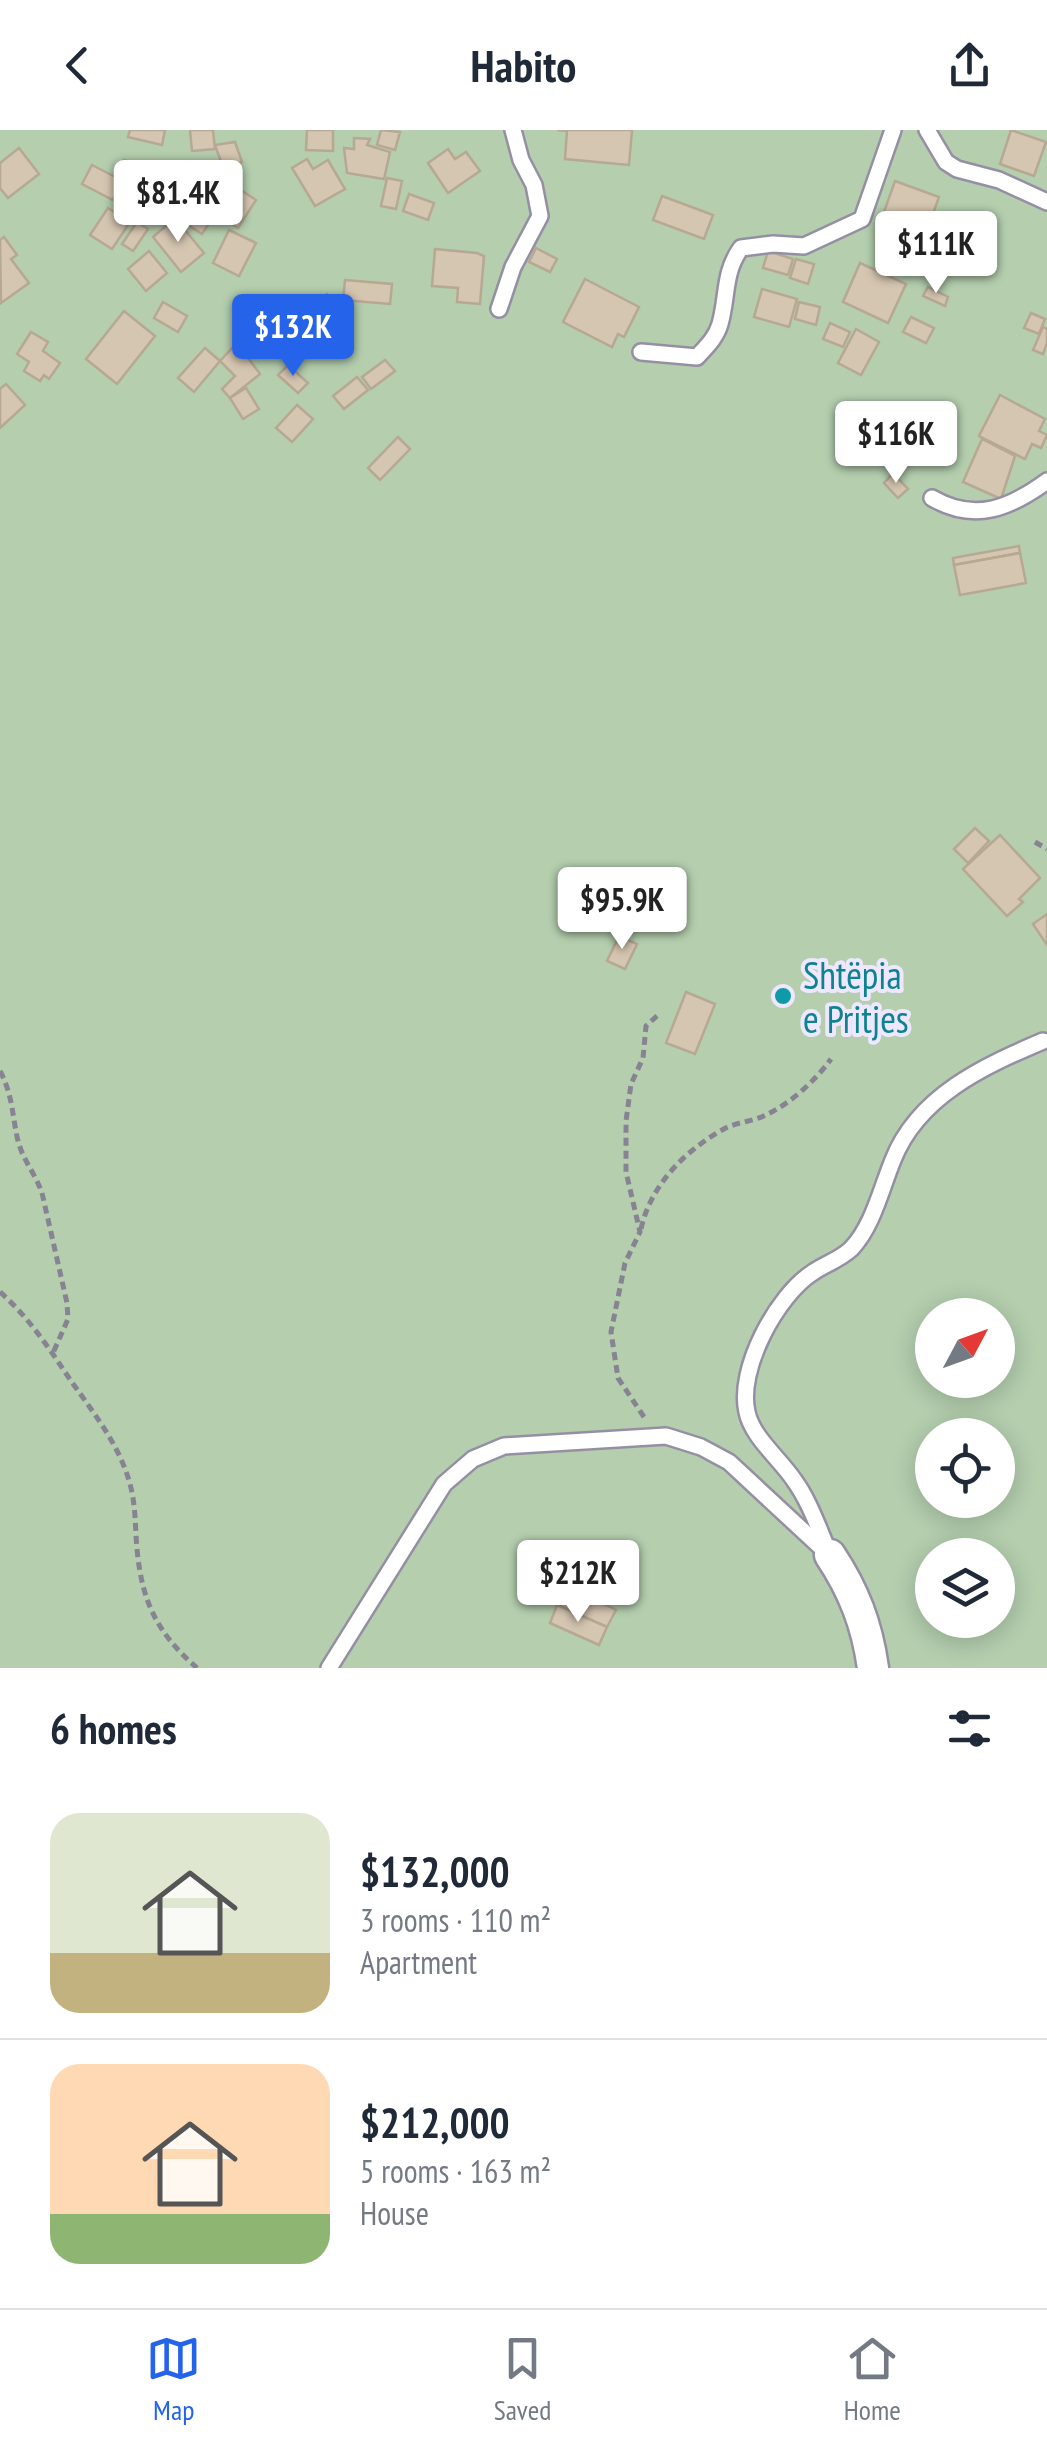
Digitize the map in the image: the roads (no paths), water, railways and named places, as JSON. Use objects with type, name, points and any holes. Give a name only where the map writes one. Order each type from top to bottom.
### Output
[{"type":"street","points":[[830,1555],[849,1584],[866,1626],[873,1668]]},
{"type":"lane","points":[[499,308],[513,267],[540,216],[534,185],[521,160],[513,130]]},
{"type":"lane","points":[[641,352],[696,357],[711,342],[720,324],[724,284],[741,248],[804,246],[862,219],[893,130]]},
{"type":"lane","points":[[927,130],[946,162],[1047,202]]},
{"type":"lane","points":[[932,498],[952,510],[978,511],[1008,506],[1047,481]]},
{"type":"lane","points":[[830,1555],[797,1483],[756,1430],[747,1412],[748,1382],[769,1319],[812,1273],[851,1248],[875,1208],[894,1155],[937,1099],[974,1073],[1043,1040]]},
{"type":"lane","points":[[329,1668],[444,1484],[474,1459],[504,1446],[666,1436],[702,1447],[729,1462],[830,1555]]},
{"type":"place","name":"Shtëpia e Pritjes","points":[[783,996]]}]
